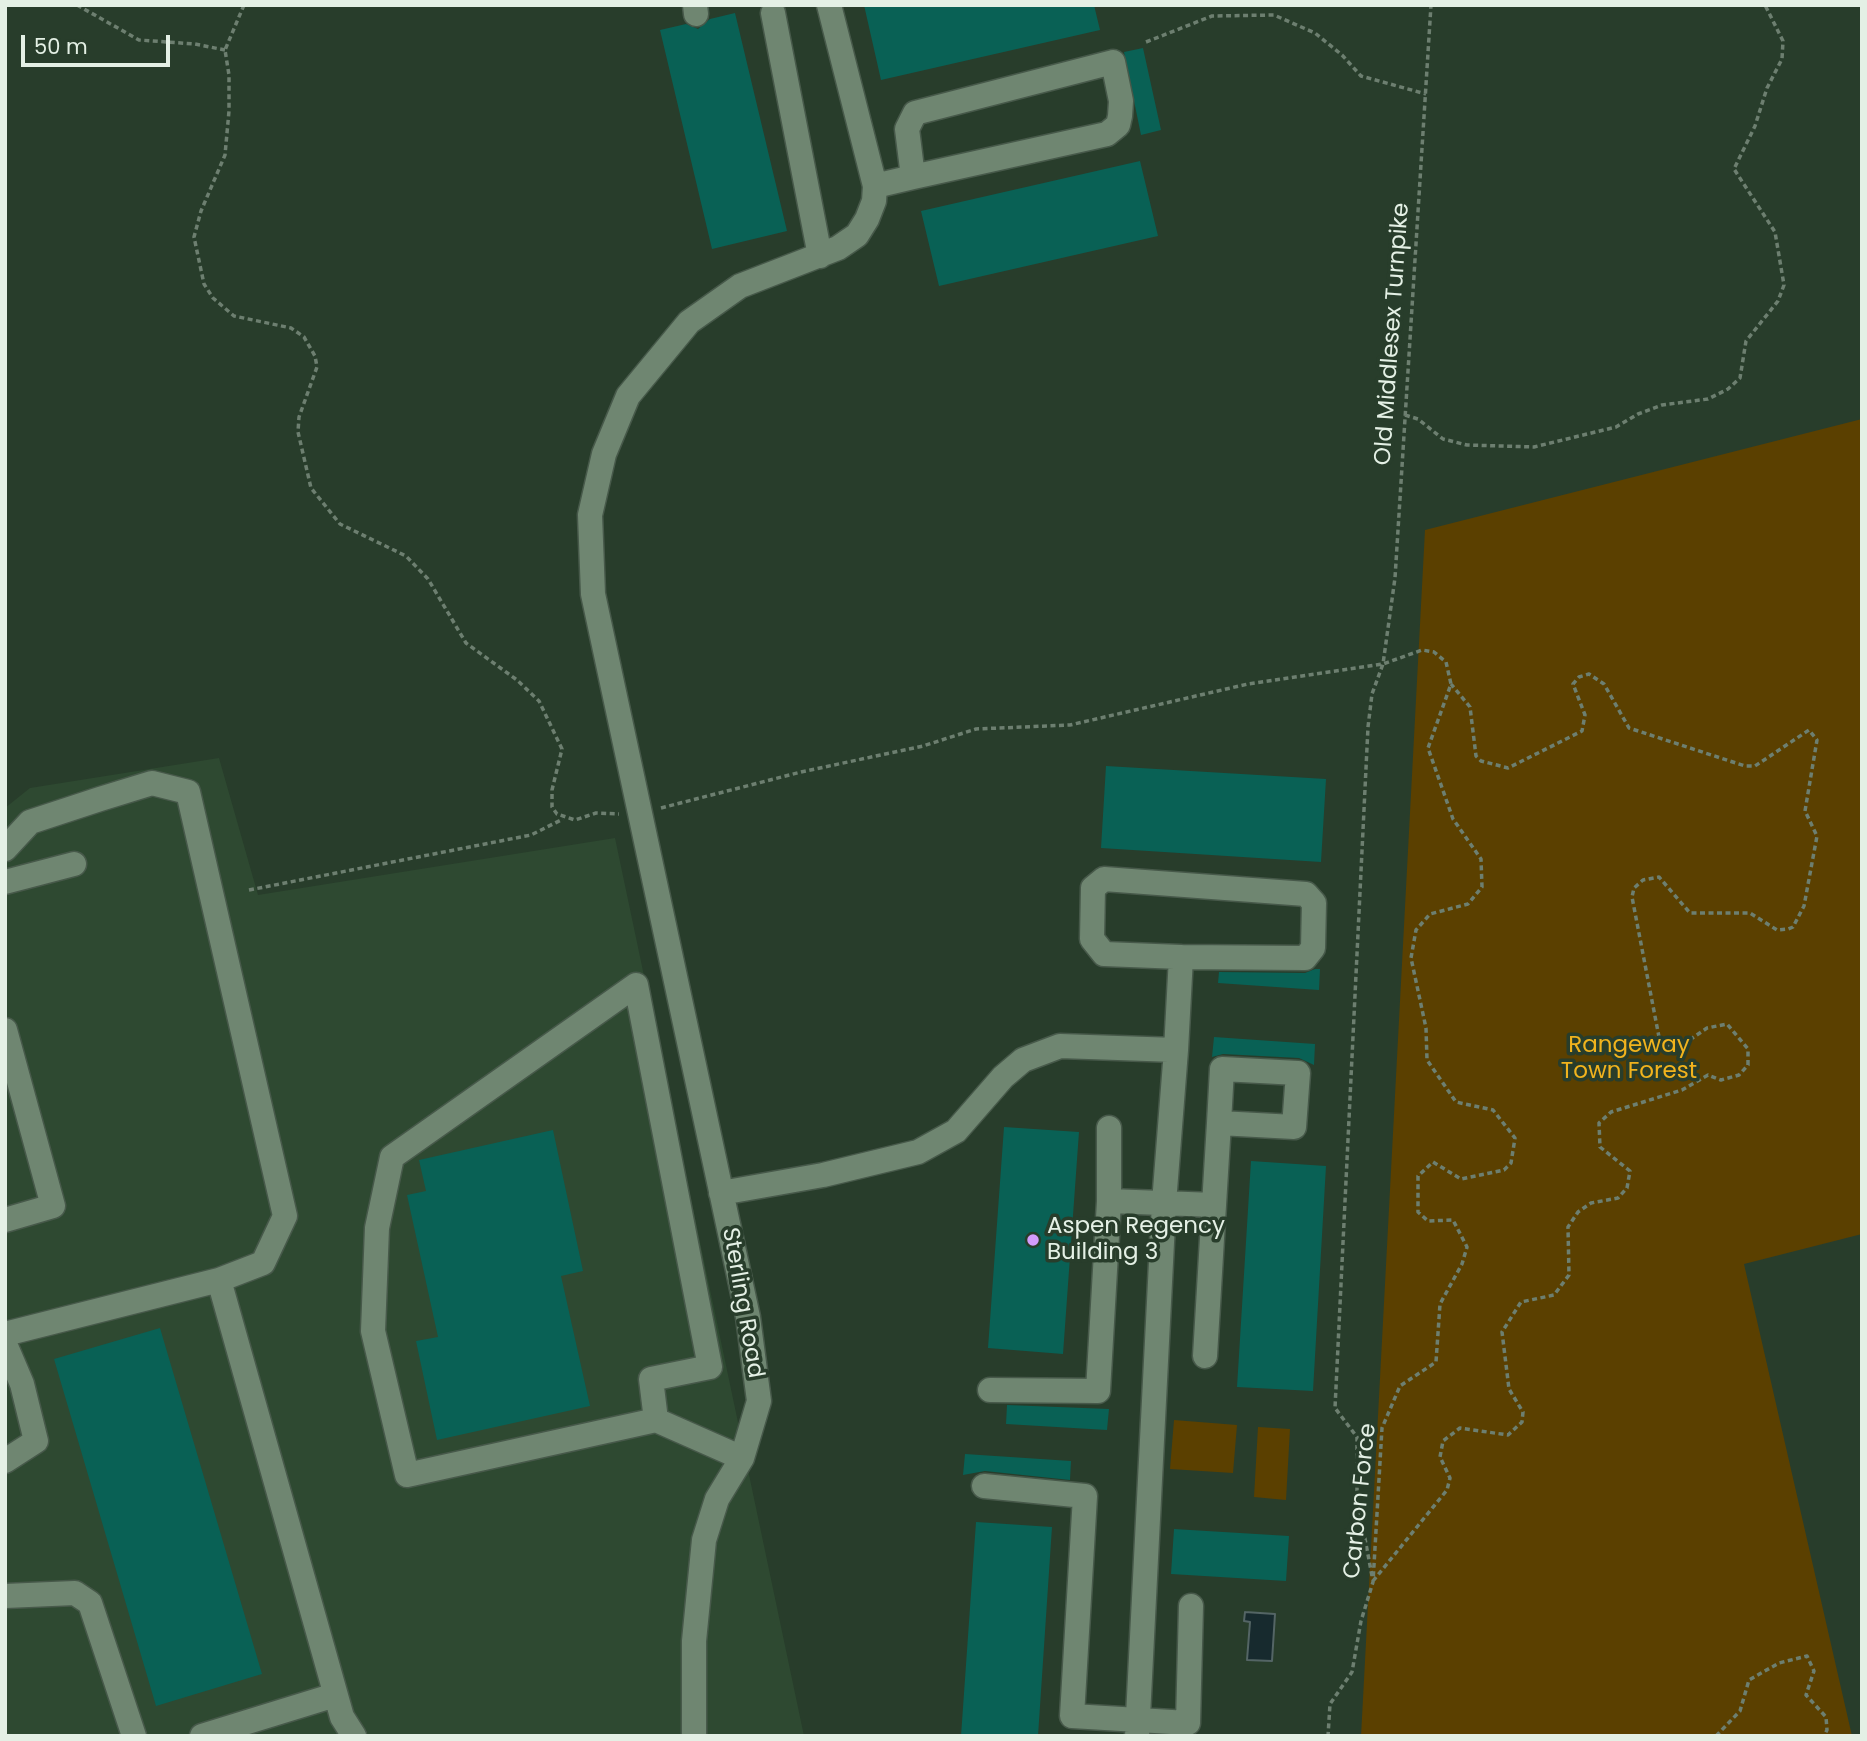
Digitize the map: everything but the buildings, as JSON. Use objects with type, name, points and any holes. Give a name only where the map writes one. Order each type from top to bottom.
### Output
[{"type":"street","points":[[830,5],[875,186],[1107,134],[1118,125],[1120,116],[1121,101],[1112,62],[915,113],[906,129],[913,177]]},
{"type":"street","points":[[773,13],[816,222],[820,256]]},
{"type":"street","name":"Sterling Road","points":[[694,1736],[694,1641],[704,1540],[717,1499],[742,1458],[759,1401],[748,1317],[593,594],[590,515],[604,453],[628,396],[689,322],[740,286],[820,256],[857,234],[874,201],[875,186]]},
{"type":"street","points":[[5,849],[30,822],[100,799],[152,783],[188,792],[285,1216],[263,1263],[219,1280],[5,1334]]},
{"type":"street","points":[[5,881],[74,864]]},
{"type":"street","points":[[1104,879],[1306,894],[1314,903],[1313,948],[1305,958],[1181,957],[1104,954],[1092,939],[1093,888],[1104,879]]},
{"type":"street","points":[[1138,1728],[1164,1203],[1181,957]]},
{"type":"street","points":[[656,1420],[651,1379],[710,1367],[636,985],[392,1157],[377,1228],[373,1331],[407,1475],[656,1420],[742,1458]]},
{"type":"street","points":[[5,1030],[53,1206],[5,1220]]},
{"type":"street","points":[[721,1193],[823,1175],[918,1152],[956,1131],[1003,1077],[1023,1060],[1060,1046],[1176,1049]]},
{"type":"street","points":[[1205,1356],[1219,1123]]},
{"type":"street","points":[[990,1390],[1098,1391],[1109,1201],[1110,1128]]},
{"type":"street","points":[[1109,1201],[1214,1205]]},
{"type":"street","points":[[219,1280],[335,1695],[342,1717],[354,1736]]},
{"type":"street","points":[[5,1345],[22,1384],[36,1441],[5,1461]]},
{"type":"street","points":[[984,1486],[1084,1496],[1071,1726],[1138,1728],[1188,1723],[1191,1606]]},
{"type":"street","points":[[5,1596],[75,1593],[90,1603],[134,1736]]},
{"type":"street","points":[[202,1736],[335,1695]]},
{"type":"path","points":[[77,5],[139,40],[195,44],[225,50]]},
{"type":"path","points":[[244,5],[225,50],[229,75],[227,144],[194,237],[198,270],[213,298],[234,316],[291,328],[304,337],[315,356],[317,367],[302,408],[298,432],[311,488],[340,524],[406,556],[428,579],[442,600],[448,618],[466,643],[517,680],[539,701],[562,749],[552,802],[553,810],[564,819]]},
{"type":"path","name":"Old Middlesex Turnpike","points":[[1373,1582],[1357,1496],[1357,1437],[1335,1408],[1368,727],[1371,694],[1383,664],[1395,578],[1431,5]]},
{"type":"path","points":[[1405,415],[1418,419],[1443,439],[1467,445],[1534,447],[1616,427],[1649,409],[1708,399],[1735,384],[1740,378],[1742,351],[1750,334],[1778,301],[1784,285],[1774,232],[1734,169],[1755,126],[1767,88],[1782,60],[1783,41],[1765,5]]},
{"type":"path","points":[[1146,42],[1212,16],[1274,15],[1315,33],[1342,55],[1361,76],[1426,94]]},
{"type":"path","points":[[249,890],[531,835],[564,819],[578,820],[596,814],[640,813],[801,772],[923,746],[975,729],[1070,724],[1248,684],[1383,664],[1422,650],[1434,652],[1446,662],[1451,684],[1470,708],[1476,756],[1480,761],[1508,768],[1582,730],[1585,715],[1573,684],[1579,677],[1589,674],[1604,684],[1629,728],[1745,766],[1755,766],[1809,730],[1817,740],[1805,811],[1817,836],[1804,906],[1793,927],[1777,930],[1751,913],[1690,913],[1659,877],[1643,880],[1634,888],[1632,897],[1659,1037],[1666,1046],[1678,1048],[1707,1028],[1727,1024],[1748,1049],[1748,1065],[1739,1075],[1721,1080],[1708,1075],[1682,1090],[1611,1112],[1599,1123],[1602,1151],[1623,1163],[1630,1171],[1627,1188],[1618,1198],[1591,1203],[1578,1212],[1568,1227],[1569,1275],[1554,1295],[1521,1302],[1502,1332],[1509,1389],[1524,1412],[1522,1422],[1508,1435],[1460,1428],[1443,1441],[1439,1452],[1450,1478],[1447,1490],[1373,1582]]},
{"type":"path","name":"Carbon Force","points":[[1328,1736],[1330,1704],[1352,1672],[1361,1621],[1373,1582],[1382,1428],[1401,1386],[1436,1362],[1440,1304],[1462,1264],[1467,1247],[1453,1220],[1428,1221],[1418,1212],[1418,1176],[1433,1162],[1461,1179],[1504,1170],[1511,1163],[1516,1138],[1493,1110],[1456,1102],[1427,1060],[1426,1028],[1411,958],[1416,930],[1430,914],[1468,904],[1482,887],[1481,859],[1452,819],[1428,748],[1451,684]]},
{"type":"path","points":[[1716,1736],[1740,1711],[1749,1680],[1779,1663],[1807,1656],[1814,1671],[1807,1695],[1826,1717],[1828,1730],[1824,1736]]},
{"type":"shaded area","points":[[219,758],[258,895],[615,838],[804,1736],[5,1736],[5,808],[30,788]]},
{"type":"green space","name":"Rangeway Town Forest","points":[[1862,419],[1862,1234],[1744,1264],[1852,1736],[1361,1736],[1425,530]]},
{"type":"green space","points":[[1174,1420],[1237,1425],[1233,1473],[1170,1469]]},
{"type":"green space","points":[[1258,1427],[1290,1429],[1286,1500],[1254,1497]]},
{"type":"water","points":[[1245,1612],[1275,1614],[1272,1661],[1247,1660],[1250,1622],[1244,1621]]},
{"type":"place","name":"Aspen Regency Building 3","points":[[1033,1240]]}]
